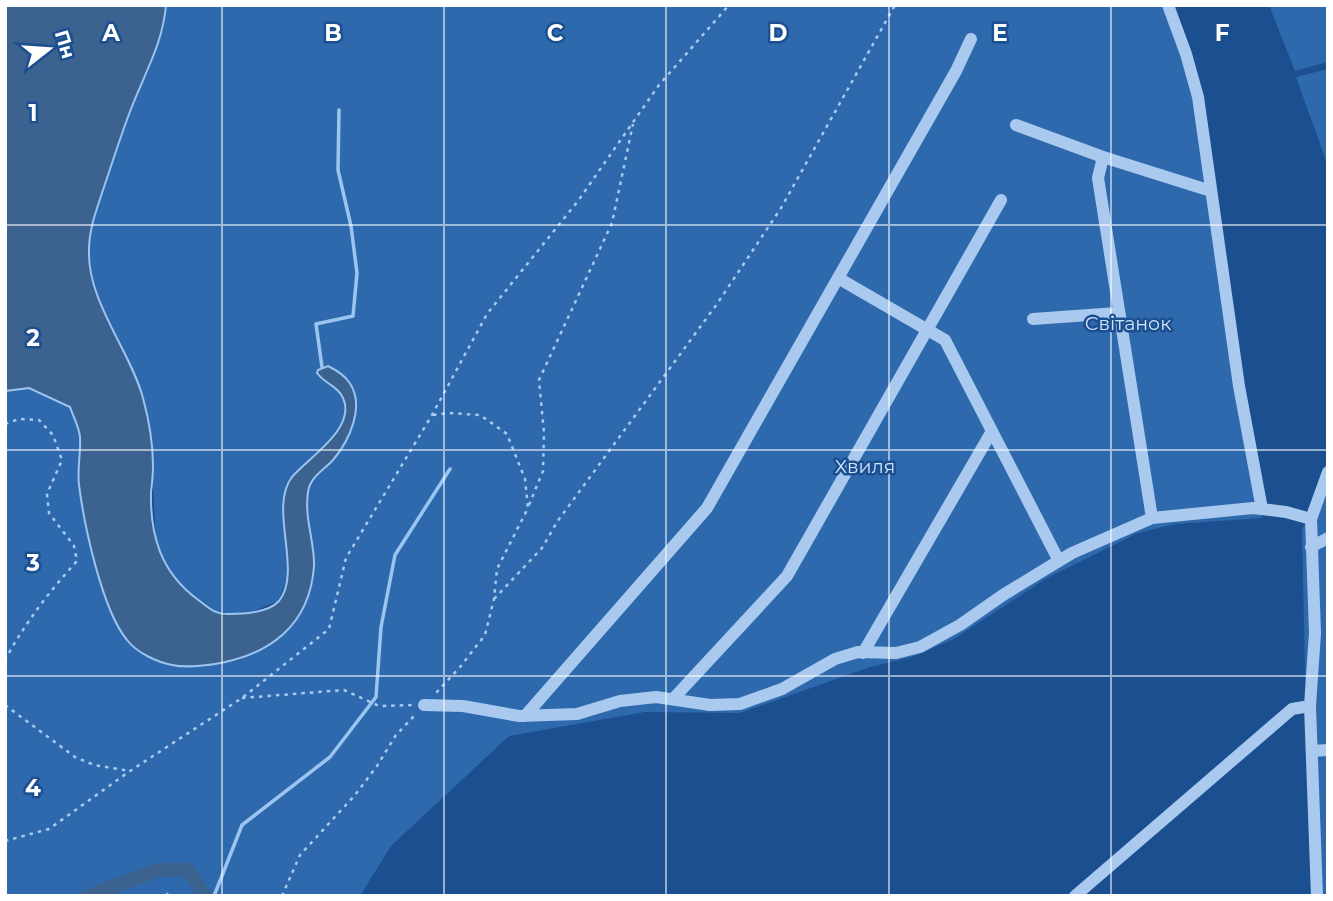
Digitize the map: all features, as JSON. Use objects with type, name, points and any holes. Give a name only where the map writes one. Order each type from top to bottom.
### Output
[{"type":"street","points":[[1166,7],[1186,54],[1198,97],[1239,386],[1262,509]]},
{"type":"street","points":[[525,716],[706,508],[956,71],[971,39]]},
{"type":"street","points":[[1016,125],[1103,157],[1211,191]]},
{"type":"street","points":[[1103,157],[1098,177],[1117,313],[1152,518]]},
{"type":"street","points":[[673,699],[787,576],[1000,200]]},
{"type":"street","points":[[838,278],[945,340],[1059,561]]},
{"type":"street","points":[[1033,319],[1117,313]]},
{"type":"street","points":[[863,653],[992,431]]},
{"type":"street","points":[[1317,896],[1321,847],[1310,706],[1321,625],[1311,547],[1311,519],[1328,472]]},
{"type":"street","points":[[424,705],[463,706],[525,716],[577,714],[620,701],[656,697],[710,705],[740,704],[782,689],[835,659],[863,653],[896,653],[920,647],[960,625],[1059,561],[1126,527],[1152,518],[1262,509],[1311,519]]},
{"type":"street","points":[[1311,547],[1328,538]]},
{"type":"street","points":[[1075,896],[1292,709],[1310,706]]},
{"type":"street","points":[[1312,751],[1328,750]]},
{"type":"path","points":[[5,841],[49,829],[130,771],[242,698],[329,629],[346,558],[432,415],[487,314],[578,201],[659,85],[729,5]]},
{"type":"path","points":[[494,600],[542,548],[557,522],[717,304],[781,208],[895,5]]},
{"type":"path","points":[[282,896],[300,855],[355,795],[396,735],[460,667],[485,635],[494,600],[497,569],[528,508],[543,471],[544,433],[539,380],[612,223],[634,120]]},
{"type":"path","points":[[432,415],[480,415],[508,434],[525,479],[528,508]]},
{"type":"path","points":[[5,424],[19,419],[39,420],[53,435],[62,460],[47,494],[49,513],[74,546],[77,561],[48,594],[5,660]]},
{"type":"path","points":[[242,698],[344,690],[379,706],[424,705]]},
{"type":"path","points":[[5,705],[75,757],[94,765],[130,771]]},
{"type":"path","points":[[166,896],[170,890]]},
{"type":"green space","points":[[166,5],[1172,5],[1200,96],[1262,518],[1175,524],[1138,533],[1047,578],[952,640],[912,657],[870,667],[740,713],[645,712],[509,736],[391,846],[360,896],[5,896],[5,391],[28,388],[70,407],[80,434],[79,483],[103,592],[174,666],[240,660],[314,562],[307,524],[309,487],[336,455],[355,403],[352,387],[347,380],[328,366],[343,401],[344,419],[331,440],[301,469],[284,502],[288,565],[286,581],[278,601],[249,613],[218,615],[183,588],[168,569],[156,543],[150,429],[127,356],[100,302],[88,253],[91,226],[133,103],[150,68],[164,26]]},
{"type":"green space","points":[[1269,5],[1328,5],[1328,62],[1295,71]]},
{"type":"green space","points":[[1328,69],[1328,166],[1296,77]]},
{"type":"green space","points":[[1328,485],[1328,896],[1322,896],[1306,718],[1302,529]]},
{"type":"shaded area","points":[[5,5],[166,5],[158,44],[125,124],[94,217],[89,241],[90,269],[102,307],[137,380],[145,406],[152,449],[151,508],[160,552],[174,577],[208,608],[224,614],[248,613],[269,608],[279,601],[288,573],[283,505],[286,490],[292,477],[329,442],[343,420],[345,409],[341,394],[320,377],[318,370],[328,366],[334,369],[347,379],[354,391],[356,412],[350,433],[333,460],[314,478],[309,487],[307,511],[314,566],[305,605],[284,634],[269,645],[235,660],[199,666],[166,664],[131,645],[110,609],[96,566],[79,485],[79,433],[70,407],[29,388],[5,391]]},
{"type":"waterway","points":[[322,367],[316,324],[353,316],[357,273],[351,226],[338,170],[339,110]]},
{"type":"waterway","points":[[214,896],[242,825],[330,757],[376,697],[381,627],[395,555],[450,469]]},
{"type":"waterway","points":[[88,896],[158,870],[188,870],[205,896]]},
{"type":"park label","name":"Світанок","points":[[1128,323]]},
{"type":"park label","name":"Хвиля","points":[[865,466]]}]
